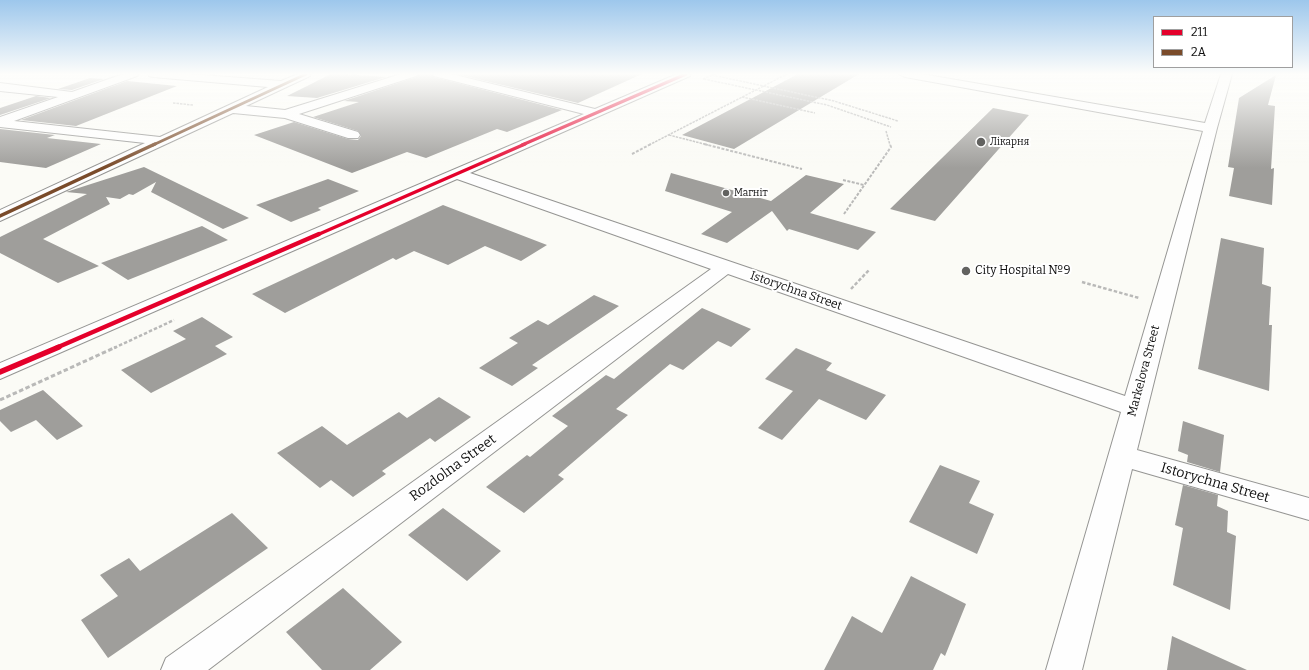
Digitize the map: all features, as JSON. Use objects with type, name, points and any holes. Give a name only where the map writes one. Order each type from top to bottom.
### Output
[{"type":"street","points":[[0,122],[45,105]]},
{"type":"street","points":[[0,216],[237,105]]},
{"type":"street","points":[[286,114],[314,105]]},
{"type":"street","points":[[565,105],[596,113]]},
{"type":"street","points":[[0,372],[614,105]]},
{"type":"street","points":[[1093,105],[1210,128]]},
{"type":"street","name":"Markelova Street","points":[[1064,670],[1162,304],[1217,105]]},
{"type":"street","points":[[231,108],[286,114],[353,135]]},
{"type":"street","points":[[0,122],[162,141]]},
{"type":"street","name":"Istorychna Street","points":[[457,174],[1134,408]]},
{"type":"street","name":"Rozdolna Street","points":[[179,670],[726,267]]},
{"type":"street","name":"Istorychna Street","points":[[1121,456],[1309,509]]},
{"type":"path","points":[[632,154],[726,105]]},
{"type":"path","points":[[780,105],[815,113]]},
{"type":"path","points":[[828,105],[891,127]]},
{"type":"path","points":[[850,105],[898,121]]},
{"type":"path","points":[[844,214],[891,147],[886,131]]},
{"type":"path","points":[[669,135],[802,169]]},
{"type":"path","points":[[843,180],[864,186]]},
{"type":"path","points":[[1082,282],[1162,304]]},
{"type":"building","points":[[8,105],[29,105],[0,115],[0,108]]},
{"type":"building","points":[[61,105],[128,105],[76,126],[21,120]]},
{"type":"building","points":[[349,105],[544,105],[562,110],[507,132],[497,129],[426,158],[407,152],[352,173],[254,135],[294,122],[348,139],[358,140],[361,136],[358,131],[313,117]]},
{"type":"building","points":[[739,105],[807,105],[734,149],[682,135]]},
{"type":"building","points":[[1238,105],[1275,106],[1271,169],[1274,168],[1272,205],[1229,196],[1234,168],[1228,167]]},
{"type":"building","points":[[993,108],[1029,115],[935,221],[890,209]]},
{"type":"building","points":[[0,129],[55,135],[47,138],[101,144],[46,168],[0,162]]},
{"type":"building","points":[[144,167],[249,218],[223,229],[151,192],[156,182],[133,195],[129,194],[120,199],[106,197],[110,204],[43,239],[99,266],[58,283],[0,253],[0,237],[87,194],[66,192]]},
{"type":"building","points":[[671,173],[771,201],[806,175],[844,184],[810,213],[876,232],[858,250],[789,229],[787,231],[772,211],[727,243],[701,234],[732,212],[665,191]]},
{"type":"building","points":[[328,179],[359,191],[318,208],[321,210],[291,222],[256,205]]},
{"type":"building","points":[[443,205],[547,245],[521,261],[485,246],[448,265],[414,251],[396,260],[393,258],[285,313],[252,294]]},
{"type":"building","points":[[202,226],[228,240],[128,280],[101,263]]},
{"type":"building","points":[[1221,238],[1264,248],[1262,284],[1271,287],[1269,325],[1272,325],[1269,391],[1198,369]]},
{"type":"building","points":[[594,295],[619,306],[532,365],[538,368],[512,386],[479,368],[518,343],[509,338],[538,320],[548,325]]},
{"type":"building","points":[[702,308],[751,329],[731,347],[718,341],[683,370],[670,364],[616,409],[628,415],[558,475],[564,479],[524,513],[486,487],[527,455],[530,457],[568,426],[552,416],[606,375],[614,379]]},
{"type":"building","points":[[202,317],[233,337],[215,346],[227,354],[151,393],[121,370],[186,339],[173,331]]},
{"type":"building","points":[[796,348],[832,363],[826,370],[886,395],[866,420],[819,399],[782,440],[758,428],[793,391],[765,379]]},
{"type":"building","points":[[43,390],[83,426],[57,440],[36,420],[11,432],[0,421],[0,410]]},
{"type":"building","points":[[439,397],[471,417],[435,442],[430,438],[382,471],[386,474],[353,497],[331,480],[320,488],[277,453],[322,426],[347,445],[399,412],[407,418]]},
{"type":"building","points":[[1183,421],[1224,435],[1220,472],[1187,462],[1188,455],[1178,451]]},
{"type":"building","points":[[940,465],[980,481],[969,503],[994,514],[977,554],[909,522]]},
{"type":"building","points":[[1183,485],[1218,495],[1217,506],[1228,511],[1227,532],[1236,536],[1230,610],[1173,585],[1183,528],[1175,525]]},
{"type":"building","points":[[443,508],[501,551],[467,581],[408,535]]},
{"type":"building","points":[[232,513],[268,548],[108,658],[81,620],[118,596],[100,575],[129,558],[140,571]]},
{"type":"building","points":[[911,576],[966,604],[945,656],[941,653],[933,670],[824,670],[852,616],[882,633]]},
{"type":"building","points":[[343,588],[402,642],[370,670],[322,670],[286,632]]},
{"type":"building","points":[[1172,636],[1247,670],[1167,670]]},
{"type":"transit line","name":"2А","points":[[0,216],[239,105]]},
{"type":"transit line","name":"211","points":[[0,372],[614,105]]},
{"type":"place","name":"Лікарня","points":[[981,142]]},
{"type":"place","name":"Магніт","points":[[726,193]]},
{"type":"place","name":"City Hospital №9","points":[[966,271]]}]
